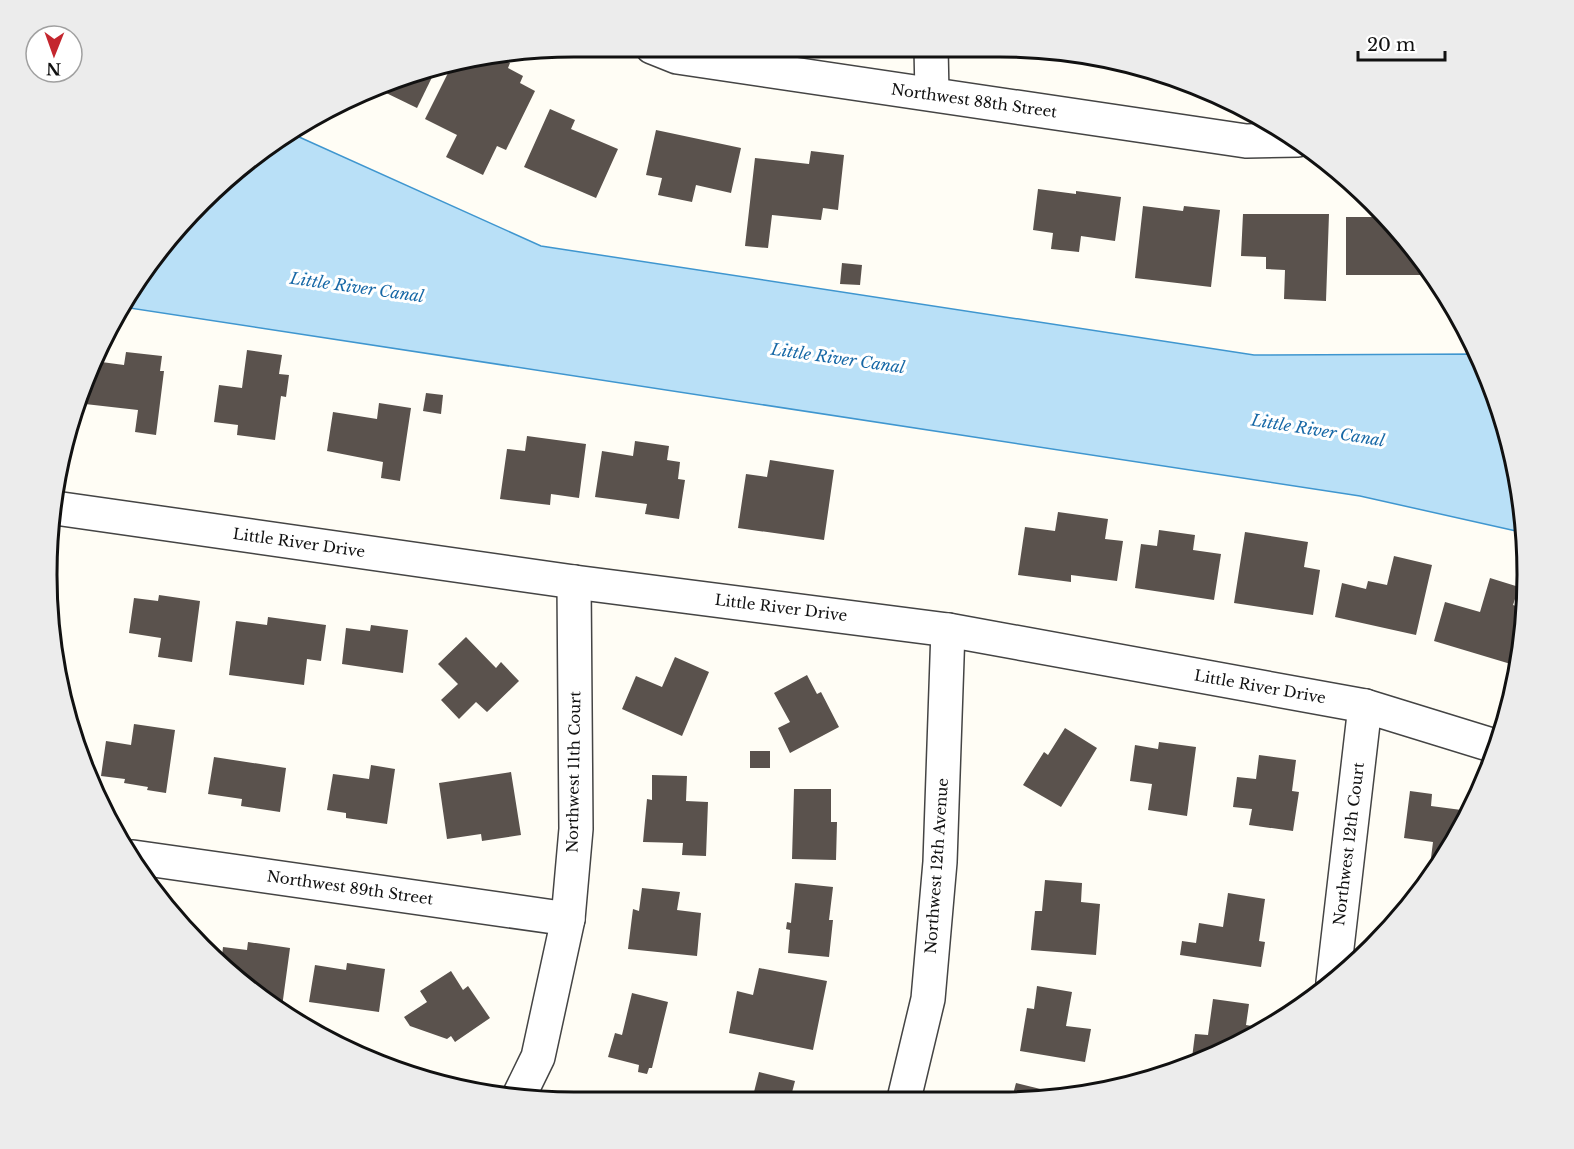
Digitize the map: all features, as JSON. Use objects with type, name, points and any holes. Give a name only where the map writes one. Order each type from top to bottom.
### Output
[{"type":"street","name":"Northwest 88th Street","points":[[677,57],[1246,141],[1281,140]]},
{"type":"street","points":[[931,57],[932,94]]},
{"type":"street","name":"Little River Drive","points":[[61,509],[574,582],[948,630],[1365,706],[1489,744]]},
{"type":"street","name":"Northwest 11th Court","points":[[522,1089],[538,1057],[568,919],[576,829],[574,582]]},
{"type":"street","name":"Northwest 12th Avenue","points":[[906,1092],[928,999],[940,862],[948,630]]},
{"type":"street","name":"Northwest 12th Court","points":[[1334,969],[1365,706]]},
{"type":"street","name":"Northwest 89th Street","points":[[142,858],[568,919]]},
{"type":"water","name":"Little River Canal","points":[[299,137],[541,246],[1254,355],[1468,354],[1490,408],[1499,441],[1513,507],[1515,531],[1360,496],[131,308],[164,259],[185,233],[233,185]]},
{"type":"building","points":[[506,61],[510,63],[508,68],[523,76],[520,83],[535,91],[506,150],[497,146],[483,175],[446,157],[457,135],[425,119],[448,73]]},
{"type":"building","points":[[432,77],[417,108],[385,93]]},
{"type":"building","points":[[550,109],[575,120],[571,129],[618,149],[596,198],[524,167]]},
{"type":"building","points":[[656,130],[741,148],[731,193],[696,185],[692,202],[658,195],[662,178],[646,175]]},
{"type":"building","points":[[811,151],[844,155],[838,210],[823,208],[821,220],[772,215],[768,248],[745,246],[755,158],[809,164]]},
{"type":"building","points":[[1038,189],[1121,197],[1115,241],[1081,236],[1079,252],[1051,249],[1053,233],[1033,230]]},
{"type":"building","points":[[1143,206],[1183,211],[1184,206],[1220,210],[1211,287],[1135,278]]},
{"type":"building","points":[[1243,214],[1329,214],[1326,301],[1284,299],[1285,270],[1266,269],[1266,257],[1241,256]]},
{"type":"building","points":[[1346,217],[1373,217],[1389,233],[1421,275],[1346,275]]},
{"type":"building","points":[[842,263],[862,265],[860,285],[840,284]]},
{"type":"building","points":[[247,350],[282,355],[279,374],[289,375],[286,397],[281,396],[275,440],[237,435],[238,425],[214,422],[219,385],[242,388]]},
{"type":"building","points":[[126,352],[162,356],[160,371],[164,371],[156,435],[135,432],[138,410],[85,404],[102,362],[124,365]]},
{"type":"building","points":[[426,393],[443,395],[441,414],[423,411]]},
{"type":"building","points":[[379,403],[411,408],[400,481],[381,478],[383,462],[327,451],[333,412],[377,419]]},
{"type":"building","points":[[527,436],[586,444],[579,498],[551,494],[550,505],[500,499],[507,449],[525,451]]},
{"type":"building","points":[[635,441],[669,446],[667,460],[680,462],[678,479],[685,480],[679,519],[645,514],[647,504],[595,497],[602,451],[633,456]]},
{"type":"building","points":[[770,460],[834,470],[824,540],[738,528],[746,474],[767,477]]},
{"type":"building","points":[[1058,512],[1108,519],[1105,539],[1123,541],[1117,581],[1071,575],[1071,582],[1018,575],[1025,527],[1055,531]]},
{"type":"building","points":[[1159,530],[1195,535],[1193,550],[1221,554],[1214,600],[1135,588],[1141,544],[1157,546]]},
{"type":"building","points":[[1245,532],[1308,542],[1304,567],[1320,570],[1313,615],[1234,603]]},
{"type":"building","points":[[1394,556],[1432,565],[1416,635],[1335,617],[1342,583],[1366,589],[1368,581],[1387,585]]},
{"type":"building","points":[[1490,578],[1517,586],[1513,605],[1516,606],[1513,642],[1509,664],[1434,641],[1445,602],[1480,612]]},
{"type":"building","points":[[159,595],[200,601],[192,662],[158,657],[161,638],[129,633],[134,598],[158,601]]},
{"type":"building","points":[[268,617],[326,625],[321,661],[307,659],[304,685],[229,675],[236,621],[267,625]]},
{"type":"building","points":[[371,625],[408,630],[403,673],[342,664],[346,628],[370,631]]},
{"type":"building","points":[[466,637],[496,668],[501,662],[519,681],[487,712],[476,702],[459,719],[441,700],[458,684],[438,664]]},
{"type":"building","points":[[675,657],[709,672],[682,736],[622,709],[636,676],[662,687]]},
{"type":"building","points":[[807,675],[817,694],[821,692],[839,727],[790,753],[778,728],[790,722],[774,693]]},
{"type":"building","points":[[134,724],[175,730],[166,793],[124,783],[125,779],[101,776],[106,741],[131,745]]},
{"type":"building","points":[[1065,728],[1097,748],[1061,807],[1023,785],[1044,752],[1048,755]]},
{"type":"building","points":[[1159,742],[1196,747],[1187,816],[1148,810],[1152,784],[1130,781],[1135,745],[1158,749]]},
{"type":"building","points":[[750,751],[770,751],[770,768],[750,768]]},
{"type":"building","points":[[1259,755],[1296,760],[1292,791],[1299,792],[1293,831],[1249,825],[1252,809],[1233,807],[1237,777],[1256,779]]},
{"type":"building","points":[[214,757],[286,768],[280,812],[241,806],[242,799],[208,794]]},
{"type":"building","points":[[371,765],[395,769],[387,824],[346,818],[346,813],[327,810],[333,774],[369,779]]},
{"type":"building","points":[[511,772],[521,835],[482,841],[481,834],[447,839],[439,783]]},
{"type":"building","points":[[652,775],[687,776],[686,801],[708,802],[706,856],[682,855],[683,843],[643,842],[647,799],[652,800]]},
{"type":"building","points":[[794,789],[831,789],[831,822],[837,822],[836,860],[792,859]]},
{"type":"building","points":[[1410,791],[1432,794],[1431,806],[1460,810],[1432,858],[1433,842],[1404,838]]},
{"type":"building","points":[[1045,880],[1082,883],[1081,902],[1100,904],[1096,955],[1031,950],[1035,911],[1042,911]]},
{"type":"building","points":[[795,883],[833,887],[829,920],[833,920],[829,957],[788,953],[790,930],[786,929],[787,922],[791,923]]},
{"type":"building","points":[[642,888],[680,892],[677,910],[701,913],[697,956],[628,949],[633,909],[639,911]]},
{"type":"building","points":[[1228,893],[1265,899],[1259,941],[1265,942],[1261,967],[1180,955],[1182,941],[1196,943],[1199,923],[1223,927]]},
{"type":"building","points":[[248,942],[290,948],[283,1002],[222,953],[223,947],[247,950]]},
{"type":"building","points":[[347,963],[385,969],[379,1012],[309,1002],[315,965],[346,970]]},
{"type":"building","points":[[759,968],[827,981],[813,1050],[729,1033],[737,991],[753,995]]},
{"type":"building","points":[[451,971],[463,990],[468,986],[490,1018],[455,1042],[451,1036],[447,1039],[410,1026],[404,1017],[427,1002],[420,991]]},
{"type":"building","points":[[1037,986],[1072,992],[1066,1026],[1091,1029],[1085,1062],[1020,1051],[1027,1008],[1034,1009]]},
{"type":"building","points":[[632,993],[668,1002],[652,1068],[649,1068],[647,1074],[638,1072],[639,1065],[608,1057],[615,1033],[622,1035]]},
{"type":"building","points":[[1213,999],[1249,1004],[1246,1025],[1252,1026],[1192,1055],[1195,1034],[1208,1035]]},
{"type":"building","points":[[759,1072],[795,1081],[792,1092],[754,1092]]},
{"type":"building","points":[[1016,1083],[1044,1090],[1033,1091],[1014,1092]]}]
